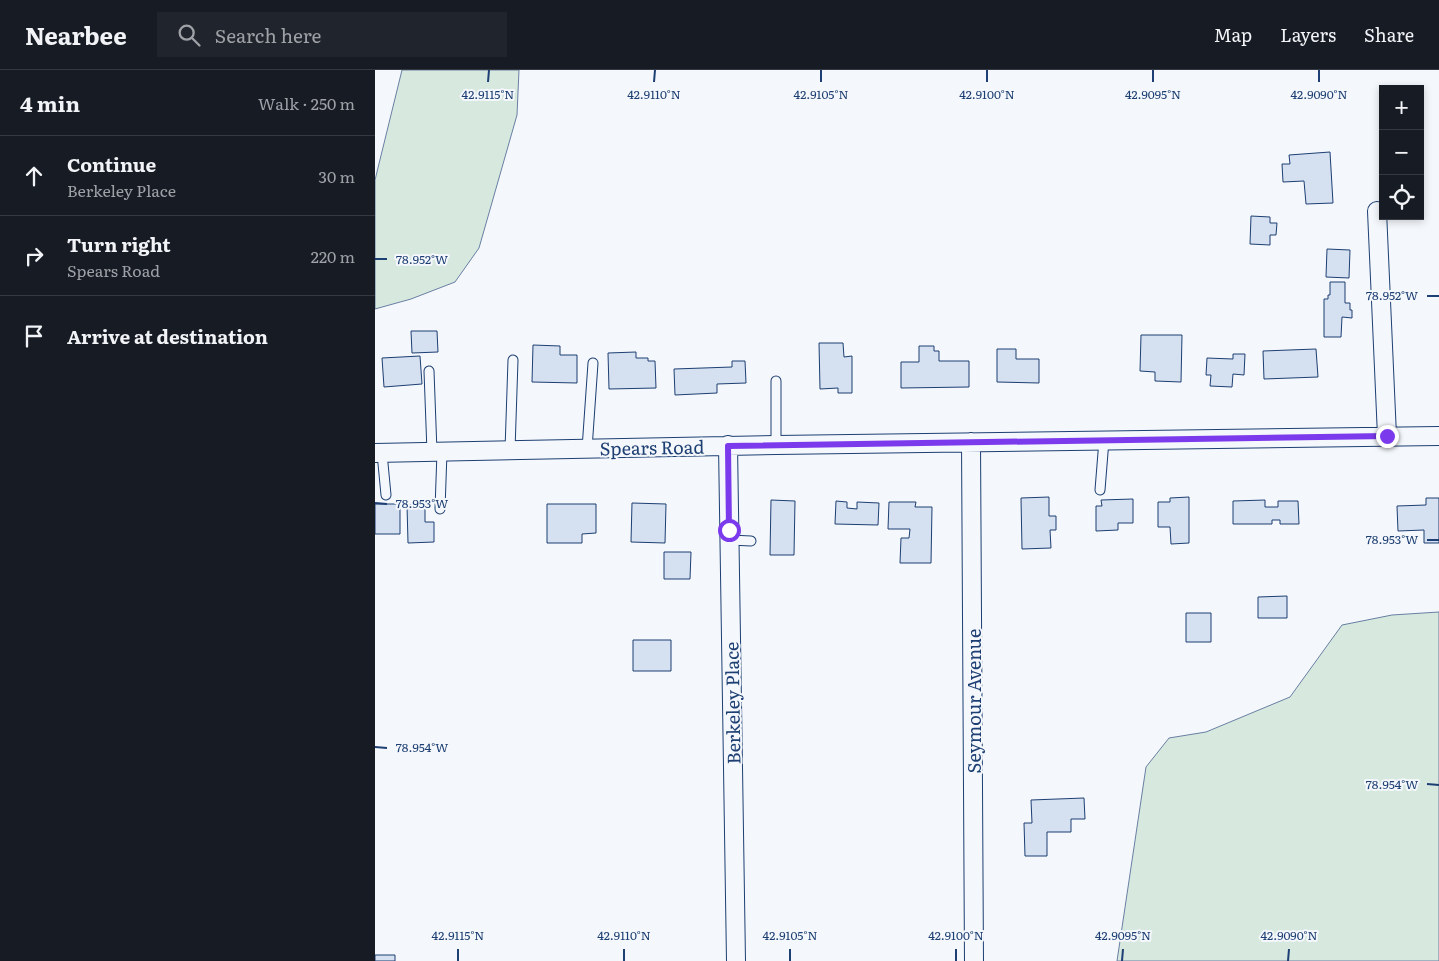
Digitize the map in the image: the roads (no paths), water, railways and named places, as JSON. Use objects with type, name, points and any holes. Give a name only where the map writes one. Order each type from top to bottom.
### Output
[{"type":"street","points":[[1377,211],[1387,436]]},
{"type":"street","name":"Spears Road","points":[[379,453],[776,445],[1439,436]]},
{"type":"street","name":"Seymour Avenue","points":[[971,442],[974,961]]},
{"type":"street","name":"Berkeley Place","points":[[728,446],[736,961]]},
{"type":"lane","points":[[510,450],[513,360]]},
{"type":"lane","points":[[587,449],[593,363]]},
{"type":"lane","points":[[429,371],[437,452],[440,509]]},
{"type":"lane","points":[[776,381],[776,445]]},
{"type":"lane","points":[[1100,490],[1104,440]]},
{"type":"lane","points":[[379,453],[386,495]]},
{"type":"lane","points":[[729,540],[751,540]]}]
